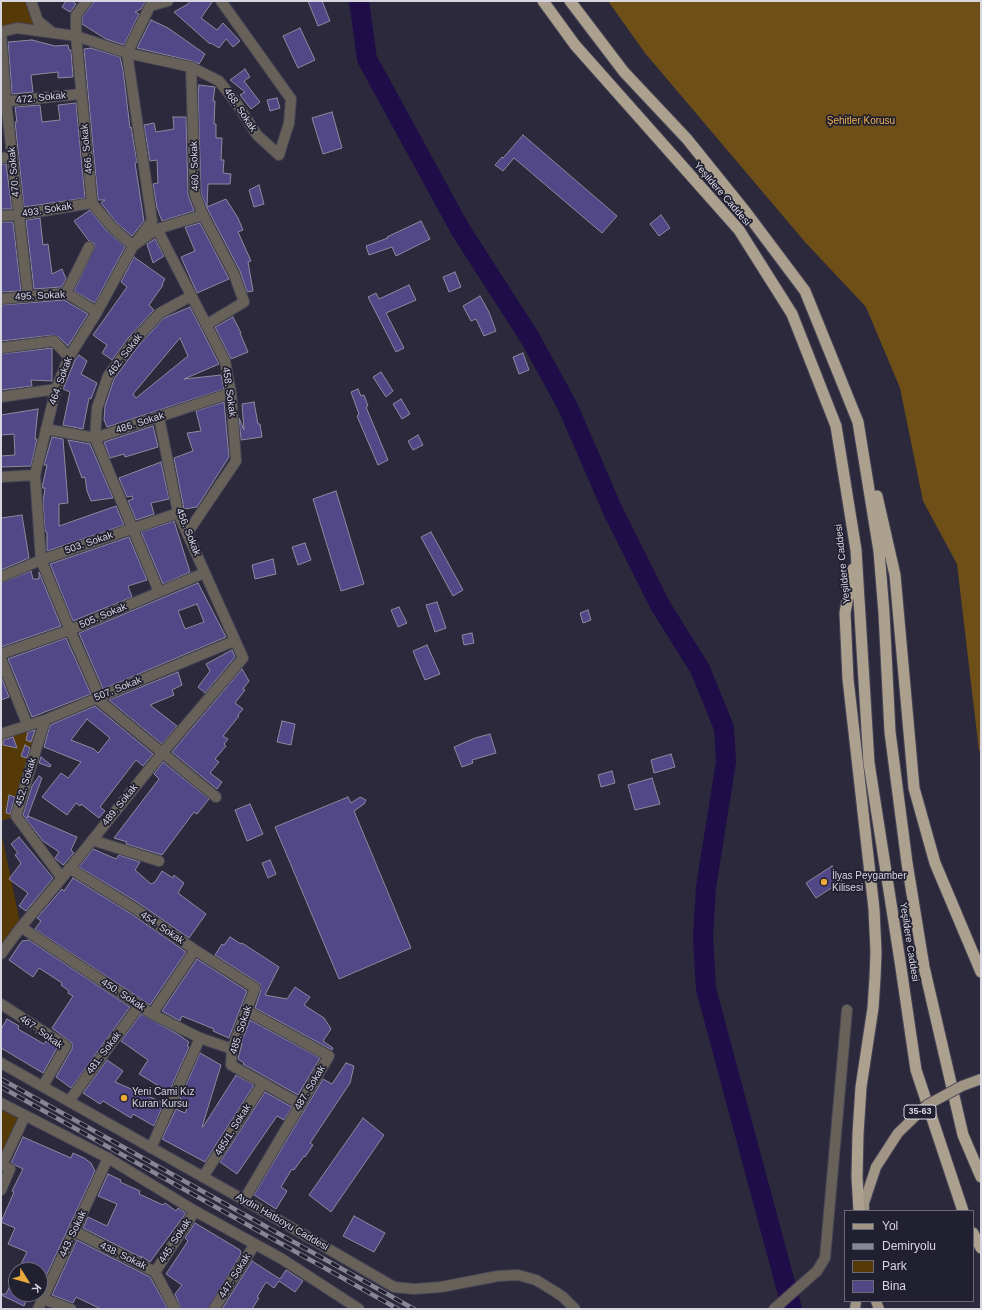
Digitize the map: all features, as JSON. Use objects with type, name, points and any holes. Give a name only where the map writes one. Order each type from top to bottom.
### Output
[{"type":"highway","name":"Yeşildere Caddesi","points":[[543,1],[575,44],[739,230],[792,314],[836,426],[856,550],[869,763],[916,1070],[963,1210]]},
{"type":"highway","name":"Yeşildere Caddesi","points":[[570,1],[624,72],[687,139],[745,212],[804,291],[858,422],[879,551],[884,613],[890,732],[908,871],[924,967],[963,1135],[981,1177]]},
{"type":"highway","points":[[858,422],[886,530],[895,575],[914,788],[935,863],[981,972]]},
{"type":"highway","points":[[856,550],[845,613],[848,679],[874,909],[876,952],[876,978],[873,1008],[861,1087],[857,1177],[859,1210]]},
{"type":"highway","points":[[974,1234],[981,1248]]},
{"type":"main road","name":"35-63","points":[[864,1210],[864,1203],[876,1167],[898,1133],[927,1105],[962,1086],[981,1079]]},
{"type":"street","points":[[31,1],[38,21],[53,33]]},
{"type":"street","name":"466. Sokak","points":[[87,1],[76,15],[76,36],[92,203]]},
{"type":"street","points":[[127,53],[150,6],[168,1]]},
{"type":"street","name":"468. Sokak","points":[[1,32],[17,28],[76,36],[127,53],[191,67],[219,81],[237,104],[257,135],[279,155],[289,123],[291,99],[221,1]]},
{"type":"street","name":"470. Sokak","points":[[1,32],[3,102],[13,157],[18,215],[28,296]]},
{"type":"street","name":"464. Sokak","points":[[98,697],[41,560],[35,475],[56,389],[69,357],[97,312],[133,246],[152,221],[127,53]]},
{"type":"street","name":"460. Sokak","points":[[191,67],[195,195],[203,216],[234,274],[244,302],[206,325]]},
{"type":"street","name":"472. Sokak","points":[[3,102],[81,94]]},
{"type":"street","points":[[1,158],[13,157]]},
{"type":"street","points":[[92,203],[111,226],[133,246],[157,229],[203,216]]},
{"type":"street","name":"493. Sokak","points":[[1,216],[18,215],[92,203]]},
{"type":"street","name":"458. Sokak","points":[[157,229],[225,361],[231,393],[236,461],[188,532]]},
{"type":"street","points":[[66,293],[89,247]]},
{"type":"street","name":"495. Sokak","points":[[1,299],[66,293],[97,312]]},
{"type":"street","name":"462. Sokak","points":[[95,438],[97,408],[108,376],[134,341],[160,313],[191,296]]},
{"type":"street","points":[[1,348],[54,341],[69,357]]},
{"type":"street","points":[[1,396],[56,389]]},
{"type":"street","name":"486. Sokak","points":[[46,429],[95,438],[231,393]]},
{"type":"street","name":"456. Sokak","points":[[159,417],[178,513],[188,532],[204,573],[243,658]]},
{"type":"street","points":[[95,438],[159,592]]},
{"type":"street","points":[[1,477],[35,475]]},
{"type":"street","name":"503. Sokak","points":[[1,577],[41,560],[178,513]]},
{"type":"street","name":"505. Sokak","points":[[1,654],[70,630],[204,573]]},
{"type":"street","name":"507. Sokak","points":[[1,734],[45,720],[234,641]]},
{"type":"street","name":"489. Sokak","points":[[1,954],[21,927],[163,752],[243,658]]},
{"type":"street","points":[[1,659],[28,726]]},
{"type":"street","points":[[98,697],[216,797]]},
{"type":"street","name":"452. Sokak","points":[[45,720],[16,816],[62,878]]},
{"type":"street","points":[[92,840],[159,861]]},
{"type":"street","name":"454. Sokak","points":[[69,868],[134,908],[255,988]]},
{"type":"street","name":"450. Sokak","points":[[21,927],[152,1014],[200,1038],[232,1049]]},
{"type":"street","points":[[152,1014],[196,950]]},
{"type":"street","name":"485. Sokak","points":[[255,988],[232,1049],[231,1065],[300,1104]]},
{"type":"street","name":"467. Sokak","points":[[1,1004],[66,1046],[43,1086]]},
{"type":"street","name":"481. Sokak","points":[[69,1101],[139,1006]]},
{"type":"street","points":[[774,1309],[817,1271],[825,1258],[847,1010]]},
{"type":"street","name":"487. Sokak","points":[[244,1200],[329,1056],[247,1011]]},
{"type":"street","points":[[151,1148],[200,1038]]},
{"type":"street","name":"Aydın Hatboyu Caddesi","points":[[1,1064],[43,1086],[244,1200],[394,1287],[414,1289],[441,1287],[498,1276],[518,1275],[536,1280],[563,1297],[575,1309]]},
{"type":"street","name":"485/1. Sokak","points":[[203,1177],[263,1083]]},
{"type":"street","points":[[2,1106],[26,1116],[108,1158],[195,1210],[282,1259],[359,1309]]},
{"type":"street","points":[[1,1190],[4,1166],[26,1116]]},
{"type":"street","name":"443. Sokak","points":[[48,1288],[108,1158]]},
{"type":"street","name":"445. Sokak","points":[[155,1272],[195,1210]]},
{"type":"street","name":"438. Sokak","points":[[74,1232],[155,1272],[175,1309]]},
{"type":"street","name":"447. Sokak","points":[[214,1309],[255,1244]]},
{"type":"street","points":[[48,1301],[70,1309]]},
{"type":"green space","points":[[1,1],[31,1],[38,21],[22,29],[1,32]]},
{"type":"green space","name":"Şehitler Korusu","points":[[608,1],[981,1],[981,750],[979,751],[957,564],[923,501],[900,388],[866,307],[805,242],[645,53]]},
{"type":"green space","points":[[45,720],[16,816],[1,821],[1,734]]},
{"type":"green space","points":[[1,831],[21,927],[1,954]]},
{"type":"green space","points":[[4,1104],[25,1116],[1,1165],[1,1111]]},
{"type":"building","points":[[66,1],[72,1],[76,4],[70,12],[62,7]]},
{"type":"building","points":[[95,1],[146,1],[141,9],[135,12],[139,14],[124,45],[106,39],[82,24],[82,17]]},
{"type":"building","points":[[190,1],[213,1],[201,18],[217,30],[223,23],[240,41],[233,47],[226,39],[219,48],[211,43],[210,44],[174,12],[188,4]]},
{"type":"building","points":[[308,1],[322,1],[330,21],[318,26]]},
{"type":"building","points":[[151,20],[168,28],[205,54],[199,64],[137,48]]},
{"type":"building","points":[[300,28],[315,60],[298,68],[283,36]]},
{"type":"building","points":[[32,40],[55,46],[68,45],[69,50],[71,50],[73,77],[58,78],[58,72],[31,75],[33,92],[12,94],[8,42]]},
{"type":"building","points":[[91,48],[120,57],[123,70],[144,221],[132,236],[116,222],[101,203],[105,200],[98,200],[84,49]]},
{"type":"building","points":[[245,69],[250,77],[244,81],[260,102],[251,109],[240,95],[245,92],[230,80]]},
{"type":"building","points":[[199,85],[215,87],[213,101],[215,101],[214,124],[216,124],[216,138],[222,138],[221,160],[224,160],[223,173],[231,174],[230,184],[208,184],[207,207],[226,199],[238,218],[243,230],[238,232],[251,261],[248,262],[253,291],[247,292],[240,271],[209,212],[201,194]]},
{"type":"building","points":[[277,98],[280,108],[270,111],[267,100]]},
{"type":"building","points":[[76,103],[85,198],[24,207],[15,122],[17,122],[15,107],[40,105],[42,122],[60,120],[58,105]]},
{"type":"building","points":[[332,112],[342,148],[323,154],[312,118]]},
{"type":"building","points":[[173,117],[186,117],[188,195],[194,211],[162,221],[157,208],[153,184],[158,183],[157,160],[150,161],[144,125],[154,123],[156,132],[174,129]]},
{"type":"building","points":[[523,135],[617,216],[602,233],[514,158],[503,171],[495,165]]},
{"type":"building","points":[[1,164],[6,164],[12,209],[1,209]]},
{"type":"building","points":[[259,185],[264,204],[254,207],[249,190]]},
{"type":"building","points":[[90,210],[106,230],[125,247],[95,303],[74,291],[95,247],[94,243],[89,241],[74,221]]},
{"type":"building","points":[[661,215],[670,228],[659,236],[650,224]]},
{"type":"building","points":[[40,218],[43,245],[48,244],[52,274],[62,269],[66,279],[62,287],[34,289],[26,220]]},
{"type":"building","points":[[421,221],[430,239],[396,256],[392,247],[369,255],[366,246],[388,238],[387,237]]},
{"type":"building","points":[[1,222],[13,222],[21,291],[1,292]]},
{"type":"building","points":[[200,223],[229,279],[197,293],[181,257],[195,251],[185,227]]},
{"type":"building","points":[[155,239],[164,256],[153,263],[147,244]]},
{"type":"building","points":[[134,257],[165,279],[162,284],[163,285],[149,305],[154,310],[129,337],[112,360],[102,353],[107,345],[93,335],[127,287],[121,282]]},
{"type":"building","points":[[455,272],[461,287],[449,292],[443,277]]},
{"type":"building","points":[[409,285],[416,300],[386,313],[404,348],[396,352],[368,297],[376,293],[379,299]]},
{"type":"building","points":[[480,296],[489,312],[496,331],[484,336],[476,319],[471,321],[463,306]]},
{"type":"building","points":[[64,300],[88,314],[68,346],[59,337],[54,335],[1,341],[1,305]]},
{"type":"building","points":[[190,307],[219,364],[184,379],[221,375],[224,389],[107,427],[104,420],[105,406],[114,379],[139,345],[164,318]],"holes":[[[180,338],[188,356],[136,398],[133,394]]]},
{"type":"building","points":[[233,317],[248,352],[231,359],[215,327]]},
{"type":"building","points":[[52,348],[52,381],[31,380],[32,386],[1,390],[1,354]]},
{"type":"building","points":[[523,353],[529,370],[519,374],[513,357]]},
{"type":"building","points":[[79,355],[87,361],[81,374],[97,383],[91,399],[89,398],[83,429],[63,425],[70,392],[63,389],[75,360]]},
{"type":"building","points":[[381,372],[393,391],[386,397],[373,377]]},
{"type":"building","points":[[358,389],[361,396],[364,395],[368,406],[366,407],[388,460],[378,465],[357,416],[359,414],[351,392]]},
{"type":"building","points":[[401,399],[410,414],[402,419],[393,404]]},
{"type":"building","points":[[224,402],[229,457],[197,507],[184,509],[174,458],[193,451],[187,433],[201,431],[196,411]]},
{"type":"building","points":[[254,402],[262,437],[241,440],[239,418],[244,430],[242,404]]},
{"type":"building","points":[[38,409],[35,439],[37,439],[31,466],[1,467],[1,456],[15,455],[14,434],[1,435],[1,415]]},
{"type":"building","points":[[153,426],[158,447],[125,457],[124,454],[110,458],[104,442]]},
{"type":"building","points":[[418,435],[423,445],[413,450],[408,441]]},
{"type":"building","points":[[52,437],[63,439],[68,503],[59,504],[59,526],[116,506],[124,525],[47,551],[47,533],[45,530],[43,502],[45,488],[42,488],[47,465],[44,465]]},
{"type":"building","points":[[68,440],[90,444],[113,498],[91,501],[87,491],[85,477],[82,478]]},
{"type":"building","points":[[161,462],[169,499],[151,503],[154,514],[136,520],[128,501],[133,499],[132,496],[127,497],[119,478]]},
{"type":"building","points":[[336,491],[364,584],[341,591],[313,499]]},
{"type":"building","points":[[22,515],[29,558],[1,570],[1,518]]},
{"type":"building","points":[[174,521],[190,572],[163,584],[141,532]]},
{"type":"building","points":[[431,532],[463,590],[453,596],[421,537]]},
{"type":"building","points":[[129,537],[147,580],[128,586],[132,597],[73,621],[50,564]]},
{"type":"building","points":[[305,543],[311,560],[298,565],[292,547]]},
{"type":"building","points":[[273,559],[276,574],[255,579],[252,565]]},
{"type":"building","points":[[31,571],[33,579],[39,579],[39,572],[61,626],[1,647],[1,583]]},
{"type":"building","points":[[198,583],[226,637],[103,689],[79,633]],"holes":[[[197,604],[204,622],[185,629],[178,611]]]},
{"type":"building","points":[[437,602],[446,628],[435,632],[426,605]]},
{"type":"building","points":[[399,607],[407,623],[398,627],[391,610]]},
{"type":"building","points":[[588,610],[591,620],[583,623],[580,613]]},
{"type":"building","points":[[472,633],[474,643],[464,645],[462,635]]},
{"type":"building","points":[[66,638],[91,694],[32,717],[8,659]]},
{"type":"building","points":[[427,645],[440,674],[425,680],[413,651]]},
{"type":"building","points":[[232,650],[235,657],[205,693],[198,687],[210,671],[206,664]]},
{"type":"building","points":[[242,669],[249,681],[243,689],[245,690],[235,703],[243,709],[223,736],[228,739],[224,744],[226,746],[215,759],[219,762],[210,773],[222,782],[217,789],[172,752]]},
{"type":"building","points":[[178,672],[182,685],[172,690],[174,695],[150,705],[177,726],[162,744],[109,700]]},
{"type":"building","points":[[1,676],[9,697],[1,700]]},
{"type":"building","points":[[95,706],[153,754],[143,766],[136,760],[100,807],[105,811],[99,818],[81,804],[80,806],[76,803],[67,815],[42,797],[61,773],[68,778],[81,762],[44,747],[50,725]],"holes":[[[87,719],[110,738],[98,753],[94,749],[71,740]]]},
{"type":"building","points":[[282,721],[295,724],[291,745],[277,742]]},
{"type":"building","points":[[35,730],[31,742],[26,740],[28,732]]},
{"type":"building","points":[[490,734],[496,753],[472,760],[473,763],[462,767],[454,747],[475,738]]},
{"type":"building","points":[[13,737],[17,748],[3,745],[3,740]]},
{"type":"building","points":[[25,745],[30,748],[27,758],[21,756]]},
{"type":"building","points":[[671,754],[675,767],[654,773],[651,760]]},
{"type":"building","points":[[41,757],[51,765],[50,767],[39,763]]},
{"type":"building","points":[[163,762],[209,799],[197,814],[194,812],[162,855],[126,844],[127,842],[114,838],[159,779],[154,774]]},
{"type":"building","points":[[612,771],[615,783],[601,787],[598,775]]},
{"type":"building","points":[[39,776],[42,778],[27,818],[28,816],[77,837],[71,850],[74,853],[63,865],[55,858],[59,852],[43,841],[23,815],[32,786]]},
{"type":"building","points":[[652,778],[660,804],[635,810],[628,785]]},
{"type":"building","points":[[9,795],[15,797],[10,814],[6,813]]},
{"type":"building","points":[[348,797],[351,803],[360,797],[366,800],[364,804],[354,811],[411,948],[339,979],[275,827]]},
{"type":"building","points":[[250,804],[263,834],[247,841],[235,810]]},
{"type":"building","points":[[19,837],[53,878],[26,911],[19,906],[28,893],[9,879],[21,863],[15,855],[18,853],[11,844]]},
{"type":"building","points":[[93,849],[116,859],[119,855],[140,862],[135,870],[151,884],[155,882],[162,871],[173,878],[174,875],[184,883],[178,893],[206,914],[189,938],[137,902],[79,867]]},
{"type":"building","points":[[270,860],[276,874],[268,878],[262,863]]},
{"type":"building","name":"İlyas Peygamber Kilisesi","points":[[832,866],[842,881],[816,898],[806,883]]},
{"type":"building","points":[[73,878],[130,913],[186,952],[150,1005],[35,929],[41,921],[37,918],[62,889],[64,891]]},
{"type":"building","points":[[230,937],[279,967],[265,995],[287,999],[295,987],[310,997],[304,1005],[324,1018],[331,1029],[323,1041],[333,1048],[332,1050],[255,1008],[261,990],[260,984],[215,955],[222,944],[224,945]]},
{"type":"building","points":[[29,940],[130,1007],[71,1088],[56,1077],[72,1049],[72,1043],[52,1028],[73,996],[61,985],[62,983],[39,968],[33,977],[9,960],[22,941]]},
{"type":"building","points":[[197,959],[247,991],[229,1038],[213,1031],[214,1029],[182,1016],[180,1021],[162,1011]]},
{"type":"building","points":[[141,1014],[189,1042],[187,1046],[189,1047],[169,1092],[139,1074],[148,1060],[121,1041]]},
{"type":"building","points":[[7,1019],[19,1026],[18,1029],[44,1044],[46,1041],[57,1048],[43,1073],[1,1048],[1,1029]]},
{"type":"building","points":[[250,1020],[320,1058],[298,1095],[243,1064],[244,1063],[238,1059],[241,1043]]},
{"type":"building","points":[[200,1053],[221,1065],[202,1127],[236,1075],[254,1085],[205,1162],[162,1139],[176,1109],[185,1113],[189,1104],[180,1099]]},
{"type":"building","points":[[107,1060],[123,1071],[115,1082],[164,1103],[154,1126],[133,1114],[131,1118],[103,1101],[100,1104],[83,1093]]},
{"type":"building","points":[[346,1063],[354,1066],[350,1083],[310,1143],[313,1145],[294,1170],[292,1169],[281,1187],[287,1191],[276,1209],[254,1195],[323,1079],[332,1084]]},
{"type":"building","points":[[265,1092],[292,1107],[284,1120],[277,1116],[237,1174],[220,1162]]},
{"type":"building","points":[[363,1118],[384,1135],[331,1212],[309,1195]]},
{"type":"building","points":[[23,1137],[71,1158],[73,1153],[84,1158],[91,1163],[95,1171],[48,1272],[48,1262],[22,1262],[27,1252],[8,1244],[15,1228],[1,1222],[14,1192],[12,1191],[23,1169],[11,1163]]},
{"type":"building","points":[[108,1174],[121,1180],[120,1182],[140,1191],[139,1194],[163,1205],[165,1203],[176,1211],[178,1208],[186,1213],[150,1262],[141,1256],[142,1258],[83,1228],[88,1217],[107,1226],[117,1204],[98,1196]]},
{"type":"building","points":[[354,1216],[385,1233],[374,1252],[343,1236]]},
{"type":"building","points":[[195,1223],[240,1250],[241,1254],[208,1309],[181,1309],[175,1294],[182,1285],[166,1274],[188,1241],[185,1238]]},
{"type":"building","points":[[77,1240],[150,1277],[168,1309],[101,1309],[76,1297],[73,1303],[52,1295]]},
{"type":"building","points":[[252,1261],[280,1279],[286,1270],[303,1281],[295,1292],[279,1281],[274,1288],[266,1282],[252,1309],[222,1309]]},
{"type":"building","points":[[8,1290],[8,1298],[1,1295],[1,1294],[6,1294]]},
{"type":"building","points":[[16,1302],[26,1302],[24,1306]]},
{"type":"waterway","points":[[359,1],[367,59],[460,229],[530,338],[567,405],[613,511],[660,605],[700,669],[724,728],[726,762],[706,887],[703,937],[706,989],[792,1309]]},
{"type":"railway","points":[[1,1079],[414,1309]]},
{"type":"railway","points":[[1,1087],[398,1309]]},
{"type":"place","name":"İlyas Peygamber Kilisesi","points":[[824,882]]},
{"type":"place","name":"Yeni Cami Kız Kuran Kursu","points":[[124,1098]]}]
